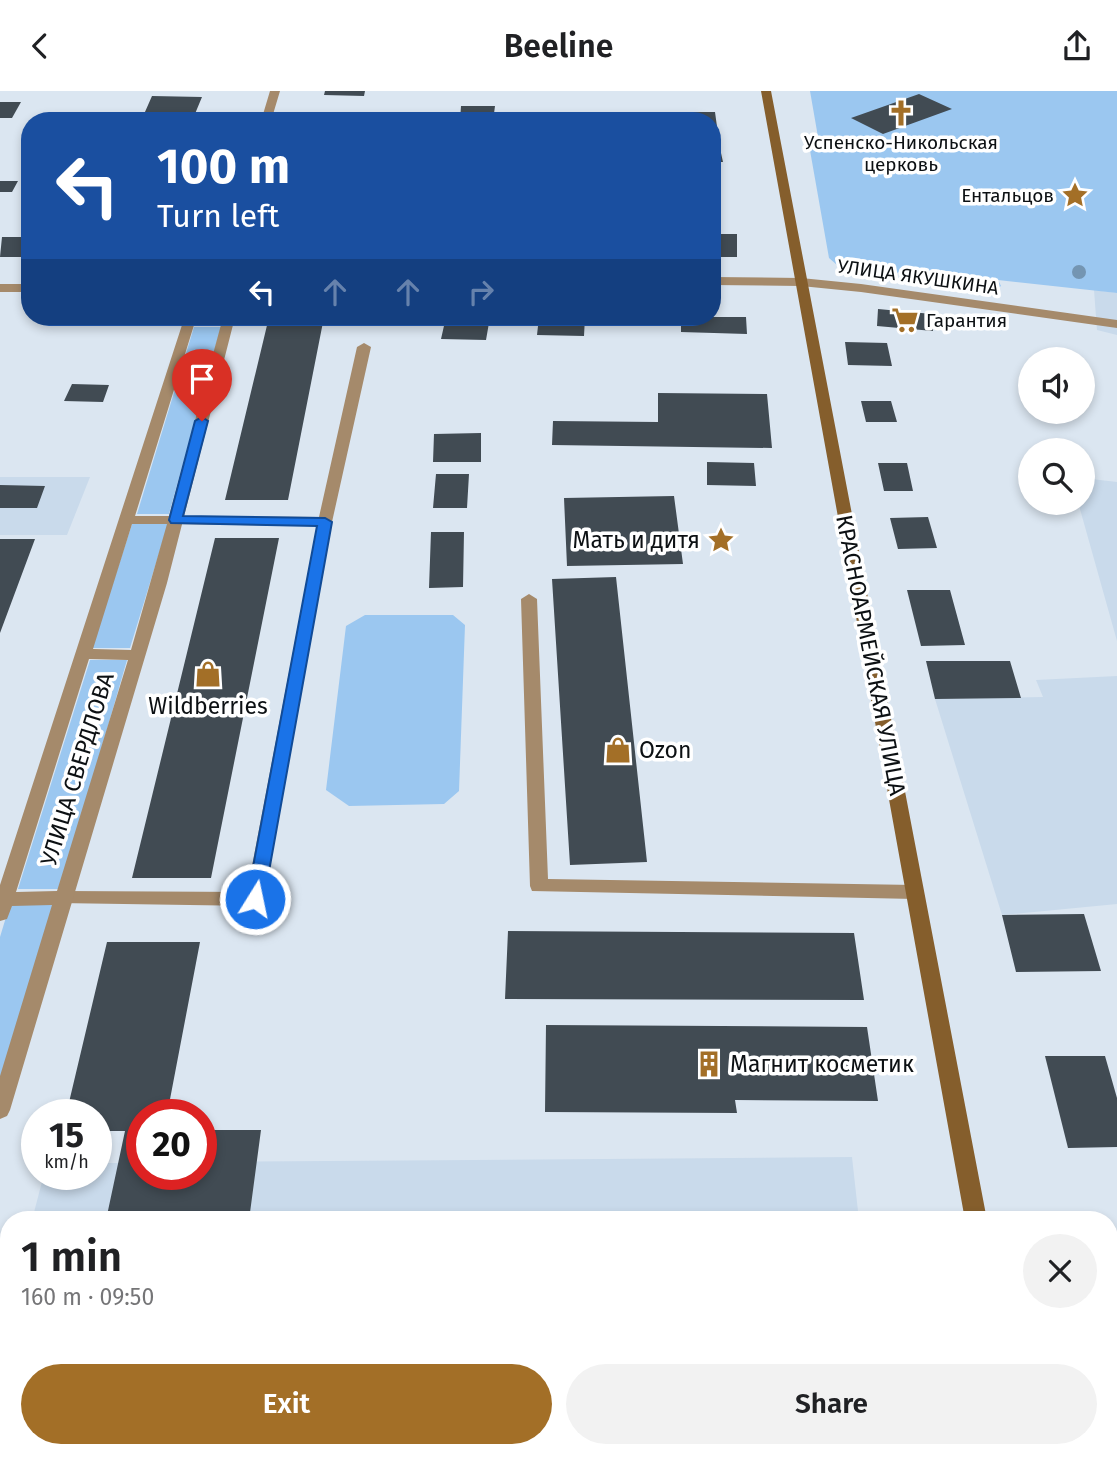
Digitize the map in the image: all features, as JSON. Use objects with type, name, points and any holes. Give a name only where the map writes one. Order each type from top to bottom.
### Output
[{"type":"main road","name":"КРАСНОАРМЕЙСКАЯ УЛИЦА","points":[[765,91],[974,1211]]},
{"type":"street","points":[[269,112],[275,91]]},
{"type":"street","name":"УЛИЦА ЯКУШКИНА","points":[[721,281],[801,282],[1117,324]]},
{"type":"street","points":[[0,288],[21,288]]},
{"type":"street","name":"УЛИЦА СВЕРДЛОВА","points":[[65,898],[2,907],[187,326]]},
{"type":"street","name":"УЛИЦА СВЕРДЛОВА","points":[[0,1110],[137,655],[227,326]]},
{"type":"street","points":[[65,898],[255,899],[325,522],[364,347]]},
{"type":"street","points":[[125,520],[325,522]]},
{"type":"street","points":[[529,599],[539,886],[915,892]]},
{"type":"street","name":"УЛИЦА СВЕРДЛОВА","points":[[81,654],[137,655]]},
{"type":"shaded area","points":[[810,91],[1117,91],[1117,293],[998,280],[1001,286],[992,292],[962,285],[958,276],[902,270],[891,277],[844,271],[829,258],[808,139],[818,137]]},
{"type":"shaded area","points":[[1094,290],[1117,293],[1117,335],[1097,330]]},
{"type":"shaded area","points":[[194,327],[221,327],[169,514],[137,514]]},
{"type":"shaded area","points":[[0,477],[90,477],[67,535],[0,535]]},
{"type":"shaded area","points":[[1095,479],[1117,482],[1117,641],[1082,515],[1095,515]]},
{"type":"shaded area","points":[[132,524],[168,524],[130,648],[92,648]]},
{"type":"shaded area","points":[[365,615],[453,615],[465,625],[459,791],[444,804],[349,806],[326,790],[346,626]]},
{"type":"shaded area","points":[[90,660],[127,660],[61,889],[18,889]]},
{"type":"shaded area","points":[[1117,676],[1117,904],[1002,915],[935,699],[1043,697],[1036,680]]},
{"type":"shaded area","points":[[10,904],[53,904],[0,1087],[0,937]]},
{"type":"shaded area","points":[[852,1157],[858,1211],[34,1211],[40,1190],[112,1190],[112,1163],[126,1163],[126,1190],[217,1190],[217,1162]]},
{"type":"building","points":[[325,91],[365,91],[364,96],[324,95]]},
{"type":"building","name":"Успенско-Никольская церковь","points":[[919,94],[952,109],[883,134],[851,118]]},
{"type":"building","points":[[152,96],[202,97],[196,112],[145,112]]},
{"type":"building","points":[[0,102],[21,102],[12,118],[0,118]]},
{"type":"building","points":[[461,106],[495,106],[494,112],[461,112]]},
{"type":"building","points":[[0,181],[18,181],[12,192],[0,192]]},
{"type":"building","points":[[721,234],[737,234],[737,257],[721,257]]},
{"type":"building","points":[[2,237],[21,237],[21,257],[0,257]]},
{"type":"building","name":"Гарантия","points":[[878,309],[932,314],[933,331],[877,326]]},
{"type":"building","points":[[721,317],[746,317],[747,334],[681,332],[681,326],[721,326]]},
{"type":"building","points":[[267,326],[322,326],[288,500],[225,500]]},
{"type":"building","points":[[444,326],[488,326],[486,340],[441,339]]},
{"type":"building","points":[[538,326],[585,326],[584,336],[537,335]]},
{"type":"building","points":[[845,342],[887,343],[892,366],[848,365]]},
{"type":"building","points":[[72,384],[109,385],[103,402],[64,401]]},
{"type":"building","points":[[658,393],[767,394],[772,448],[552,445],[553,421],[658,422]]},
{"type":"building","points":[[861,401],[891,401],[897,422],[866,422]]},
{"type":"building","points":[[481,433],[481,462],[433,462],[434,434]]},
{"type":"building","points":[[707,462],[754,463],[756,486],[707,485]]},
{"type":"building","points":[[878,463],[907,463],[913,491],[884,491]]},
{"type":"building","points":[[436,474],[469,474],[467,508],[433,508]]},
{"type":"building","points":[[0,485],[45,486],[37,508],[0,508]]},
{"type":"building","points":[[674,496],[683,564],[567,566],[564,498]]},
{"type":"building","points":[[928,517],[937,548],[898,549],[890,518]]},
{"type":"building","points":[[431,532],[464,532],[463,587],[429,588]]},
{"type":"building","points":[[215,538],[279,538],[211,878],[132,878]]},
{"type":"building","points":[[0,539],[35,539],[0,633]]},
{"type":"building","points":[[616,577],[647,862],[570,865],[552,579]]},
{"type":"building","points":[[907,590],[950,590],[965,645],[921,646]]},
{"type":"building","points":[[926,661],[1010,661],[1021,698],[935,699]]},
{"type":"building","points":[[1084,914],[1101,971],[1016,972],[1002,915]]},
{"type":"building","points":[[508,931],[854,933],[864,1000],[505,999]]},
{"type":"building","points":[[107,942],[200,942],[170,1099],[126,1099],[126,1190],[217,1190],[217,1130],[261,1130],[250,1211],[108,1211],[125,1131],[112,1131],[112,1099],[70,1099]]},
{"type":"building","name":"Магнит косметик","points":[[546,1025],[867,1027],[878,1101],[735,1100],[737,1113],[545,1112]]},
{"type":"building","points":[[1045,1056],[1105,1056],[1117,1098],[1117,1147],[1068,1148]]},
{"type":"place","name":"Успенско-Никольская церковь","points":[[901,113]]},
{"type":"place","name":"Ентальцов","points":[[1075,195]]},
{"type":"place","name":"Гарантия","points":[[905,320]]},
{"type":"place","name":"Мать и дитя","points":[[721,540]]},
{"type":"place","name":"Wildberries","points":[[208,674]]},
{"type":"place","name":"Ozon","points":[[618,750]]},
{"type":"place","name":"Магнит косметик","points":[[709,1064]]},
{"type":"route","points":[[202,421],[175,520],[325,522],[255,899]]}]
